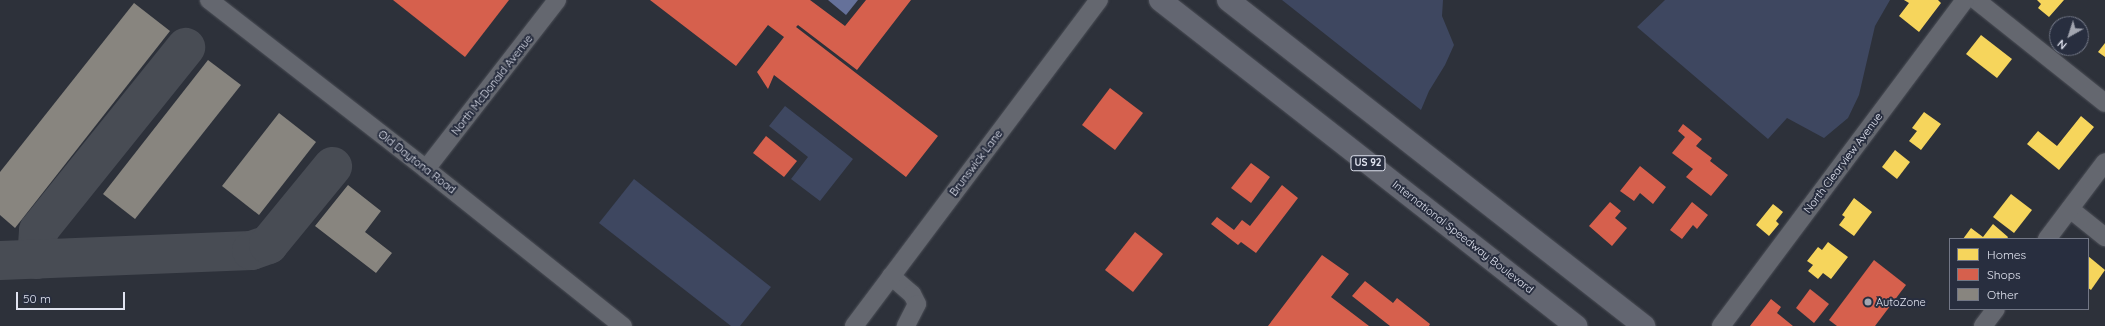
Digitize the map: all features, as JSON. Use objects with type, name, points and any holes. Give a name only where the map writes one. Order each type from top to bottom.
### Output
[{"type":"main road","name":"International Speedway Boulevard","points":[[1160,0],[1576,326]]},
{"type":"main road","points":[[1228,0],[1644,326]]},
{"type":"street","name":"Old Daytona Road","points":[[209,0],[426,169],[623,326]]},
{"type":"street","name":"North McDonald Avenue","points":[[426,169],[558,0]]},
{"type":"street","name":"Brunswick Lane","points":[[854,326],[1099,0]]},
{"type":"street","name":"North Clearview Avenue","points":[[1721,326],[1965,0]]},
{"type":"street","points":[[1976,0],[2105,103]]},
{"type":"street","points":[[2048,238],[2105,162]]},
{"type":"street","points":[[2070,209],[2105,237]]},
{"type":"street","points":[[891,276],[912,294],[917,304],[906,326]]},
{"type":"street","points":[[1983,326],[1995,310]]},
{"type":"shaded area","points":[[828,0],[858,0],[846,15]]},
{"type":"shaded area","points":[[1282,0],[1443,0],[1442,16],[1454,45],[1445,65],[1429,91],[1421,110]]},
{"type":"shaded area","points":[[1665,0],[1890,0],[1875,26],[1859,95],[1848,118],[1824,138],[1787,118],[1768,139],[1637,27]]},
{"type":"shaded area","points":[[785,106],[853,159],[820,201],[791,179],[808,157],[769,126]]},
{"type":"shaded area","points":[[634,179],[771,287],[740,326],[731,326],[599,223]]},
{"type":"building: Homes","points":[[1904,0],[1938,0],[1941,3],[1919,32],[1899,16],[1909,3]]},
{"type":"building: Homes","points":[[2037,0],[2064,0],[2049,17],[2038,8],[2041,4]]},
{"type":"building: Homes","points":[[1981,35],[2012,59],[1997,78],[1966,54]]},
{"type":"building: Homes","points":[[2105,43],[2105,57],[2098,52]]},
{"type":"building: Homes","points":[[1924,112],[1941,124],[1921,150],[1909,141],[1917,131],[1912,128]]},
{"type":"building: Homes","points":[[2081,116],[2094,127],[2059,170],[2027,144],[2038,131],[2057,146]]},
{"type":"building: Homes","points":[[1895,150],[1910,162],[1897,179],[1882,167]]},
{"type":"building: Homes","points":[[2011,194],[2032,210],[2014,233],[1993,217]]},
{"type":"building: Homes","points":[[1854,198],[1872,212],[1854,236],[1839,225],[1845,217],[1842,215]]},
{"type":"building: Homes","points":[[1773,204],[1783,212],[1776,221],[1779,224],[1769,236],[1756,225]]},
{"type":"building: Homes","points":[[1993,224],[2008,237],[1964,238],[1971,228],[1983,237]]},
{"type":"building: Homes","points":[[1828,242],[1848,257],[1831,279],[1823,273],[1818,279],[1808,271],[1813,265],[1807,261],[1818,247],[1822,250]]},
{"type":"building: Homes","points":[[2089,257],[2105,270],[2091,290],[2089,289]]},
{"type":"building: Shops","points":[[393,0],[509,0],[465,57]]},
{"type":"building: Shops","points":[[650,0],[810,0],[845,26],[866,0],[911,0],[857,70],[798,25],[796,27],[938,136],[906,177],[774,75],[768,89],[757,72],[784,37],[768,25],[736,66]]},
{"type":"building: Shops","points":[[1110,88],[1143,113],[1115,150],[1082,125]]},
{"type":"building: Shops","points":[[1683,124],[1702,139],[1696,146],[1712,158],[1710,161],[1728,175],[1711,196],[1686,177],[1693,169],[1672,153],[1685,137],[1678,131]]},
{"type":"building: Shops","points":[[766,136],[797,161],[784,177],[753,153]]},
{"type":"building: Shops","points":[[1251,163],[1270,177],[1251,203],[1231,188]]},
{"type":"building: Shops","points":[[1640,166],[1666,187],[1653,204],[1640,193],[1634,201],[1620,191]]},
{"type":"building: Shops","points":[[1282,185],[1298,198],[1256,253],[1241,242],[1238,245],[1211,224],[1217,217],[1234,230],[1242,220],[1250,226]]},
{"type":"building: Shops","points":[[1610,202],[1621,211],[1615,218],[1627,228],[1612,246],[1589,226]]},
{"type":"building: Shops","points":[[1692,202],[1708,215],[1697,229],[1693,225],[1682,239],[1670,230]]},
{"type":"building: Shops","points":[[1135,232],[1163,254],[1133,292],[1105,270]]},
{"type":"building: Shops","points":[[1322,255],[1349,274],[1331,297],[1369,326],[1268,326]]},
{"type":"building: Shops","name":"AutoZone","points":[[1874,260],[1906,285],[1875,326],[1837,326],[1829,320]]},
{"type":"building: Shops","points":[[1365,281],[1393,303],[1397,298],[1430,324],[1429,326],[1390,326],[1352,296]]},
{"type":"building: Shops","points":[[1810,289],[1829,304],[1814,323],[1796,308]]},
{"type":"building: Shops","points":[[1771,299],[1781,307],[1777,313],[1793,326],[1750,326]]},
{"type":"building: Other","points":[[134,3],[170,31],[15,228],[0,215],[0,172]]},
{"type":"building: Other","points":[[208,60],[241,85],[135,219],[103,194]]},
{"type":"building: Other","points":[[279,113],[316,142],[259,215],[222,186]]},
{"type":"building: Other","points":[[348,185],[381,211],[365,232],[392,253],[376,273],[315,226]]},
{"type":"taxiway","points":[[36,259],[38,230],[185,47]]},
{"type":"taxiway","points":[[0,260],[251,250],[268,244],[332,166]]},
{"type":"place","name":"AutoZone","points":[[1868,302]]}]
